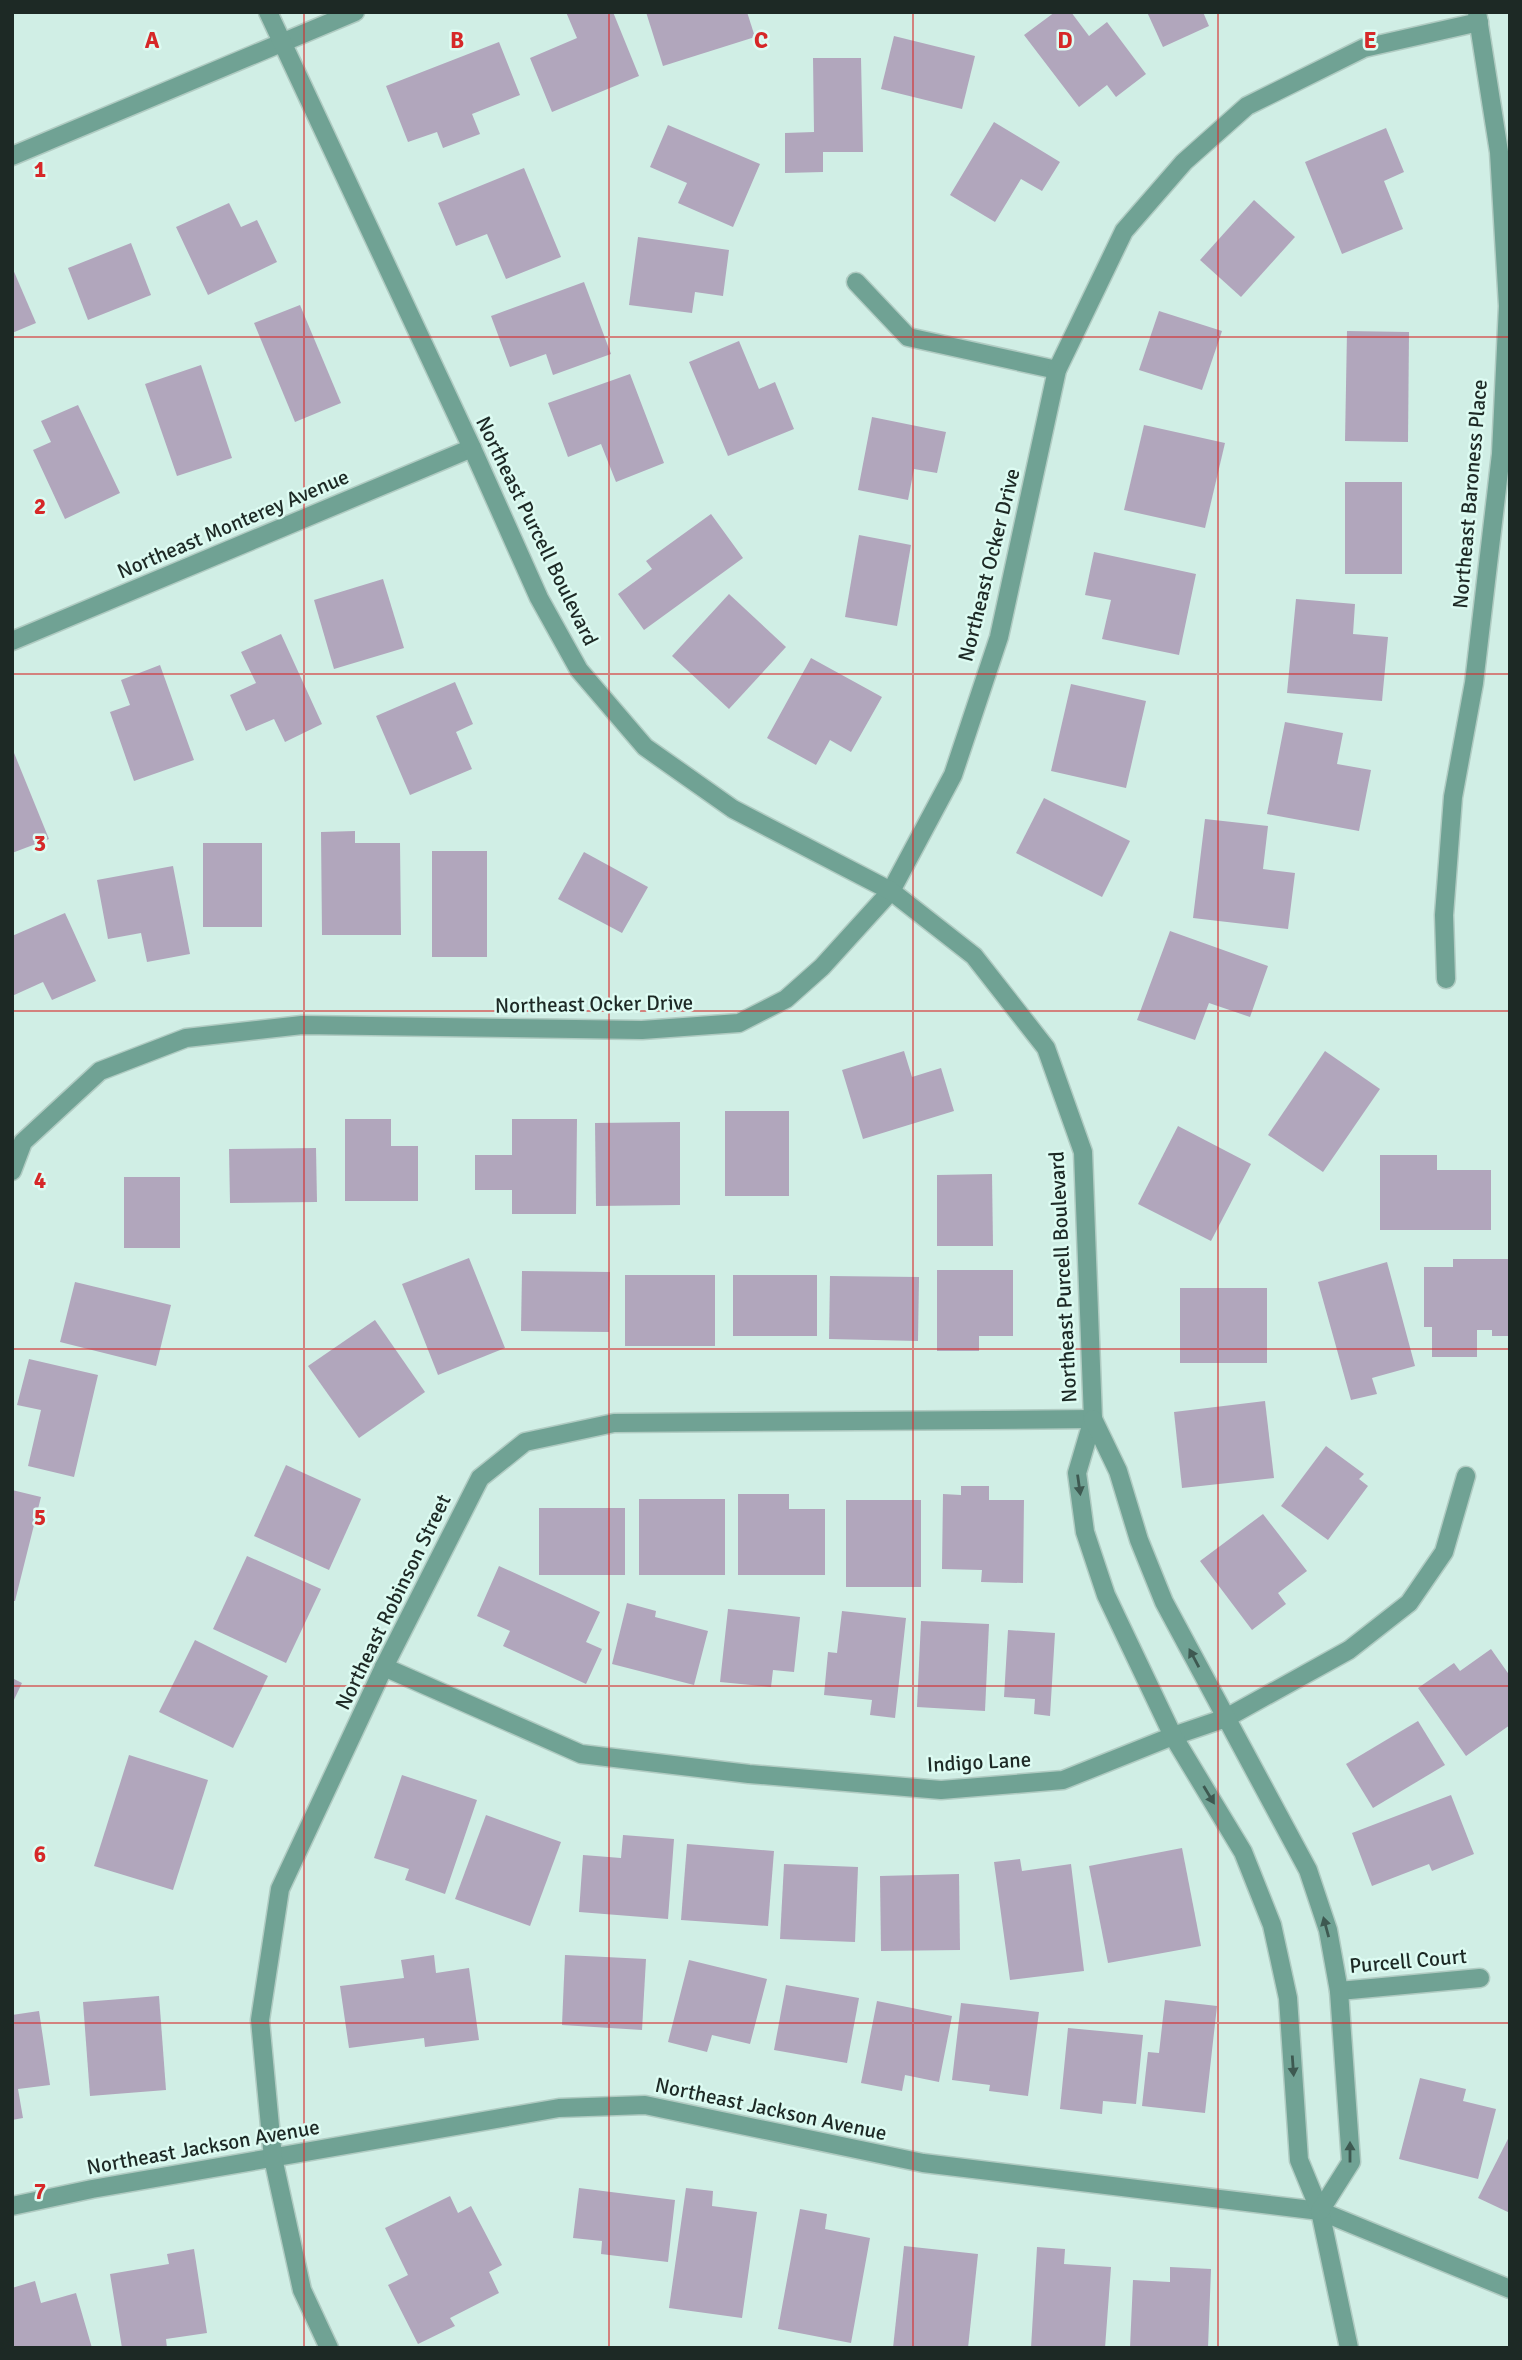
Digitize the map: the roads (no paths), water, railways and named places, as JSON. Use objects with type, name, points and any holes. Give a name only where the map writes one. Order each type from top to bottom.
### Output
[{"type":"street","name":"Northeast Purcell Boulevard","points":[[268,12],[472,448],[539,598],[579,670],[645,747],[733,809],[891,891],[974,956],[1046,1048],[1083,1152],[1093,1419],[1077,1473],[1086,1532],[1106,1595],[1173,1736],[1243,1852],[1272,1925],[1288,1998],[1299,2160],[1320,2211],[1349,2348]]},
{"type":"street","points":[[12,156],[355,12]]},
{"type":"street","name":"Northeast Ocker Drive","points":[[12,1171],[23,1142],[100,1071],[186,1038],[302,1025],[642,1030],[739,1023],[786,999],[822,967],[891,891],[953,775],[999,637],[1057,370],[1124,231],[1184,162],[1247,106],[1364,48],[1478,17]]},
{"type":"street","name":"Northeast Baroness Place","points":[[1446,979],[1444,915],[1453,796],[1474,683],[1501,454],[1508,306],[1499,152],[1478,17]]},
{"type":"street","points":[[856,282],[908,337],[1057,370]]},
{"type":"street","name":"Northeast Monterey Avenue","points":[[12,642],[472,448]]},
{"type":"street","name":"Northeast Purcell Boulevard","points":[[1093,1419],[1118,1471],[1139,1540],[1164,1602],[1308,1870],[1328,1930],[1339,1991],[1351,2162],[1320,2211]]},
{"type":"street","name":"Northeast Robinson Street","points":[[329,2348],[302,2290],[273,2158],[260,2020],[280,1889],[384,1667],[480,1478],[526,1442],[614,1423],[1093,1419]]},
{"type":"street","name":"Indigo Lane","points":[[384,1667],[582,1754],[749,1774],[941,1790],[1063,1780],[1226,1718],[1349,1650],[1409,1603],[1444,1552],[1466,1476]]},
{"type":"street","name":"Purcell Court","points":[[1339,1991],[1480,1978]]},
{"type":"street","name":"Northeast Jackson Avenue","points":[[12,2206],[92,2189],[559,2108],[645,2105],[923,2164],[1320,2211],[1510,2289]]}]
